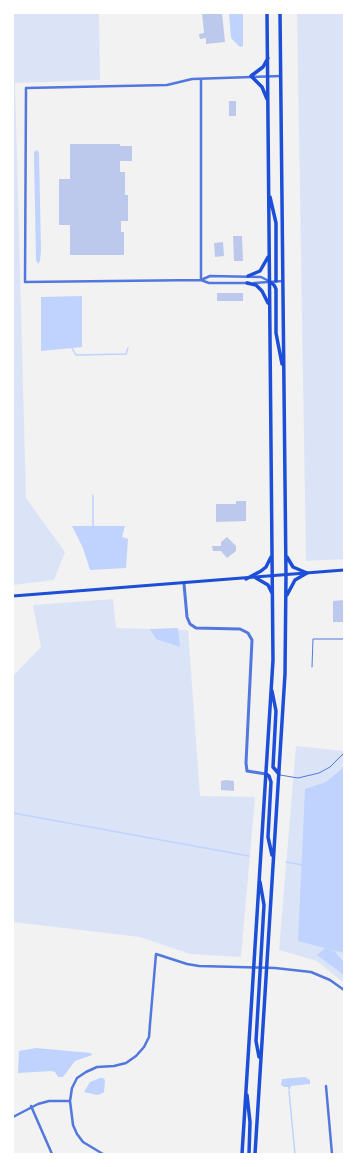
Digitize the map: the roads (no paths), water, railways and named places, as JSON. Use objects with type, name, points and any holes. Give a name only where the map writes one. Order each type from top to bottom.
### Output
[{"type":"main road","points":[[242,1154],[252,967],[271,686],[273,596],[267,100],[269,76],[267,13]]},
{"type":"main road","points":[[255,1154],[285,674],[286,556],[280,13]]},
{"type":"main road","points":[[267,100],[262,87],[251,76],[263,67],[268,56]]},
{"type":"main road","points":[[268,188],[276,223],[276,281]]},
{"type":"main road","points":[[248,276],[260,271],[269,254]]},
{"type":"main road","points":[[269,281],[276,289],[276,333],[284,374]]},
{"type":"main road","points":[[247,283],[256,286],[262,291],[270,307]]},
{"type":"main road","points":[[246,579],[266,567],[272,554]]},
{"type":"main road","points":[[286,556],[294,567],[307,573]]},
{"type":"main road","points":[[13,596],[184,584],[344,570]]},
{"type":"main road","points":[[286,597],[295,580],[307,573]]},
{"type":"main road","points":[[256,578],[268,585],[273,596]]},
{"type":"main road","points":[[271,686],[276,711],[272,767],[279,774]]},
{"type":"main road","points":[[266,774],[269,776],[271,782],[268,836],[273,860]]},
{"type":"main road","points":[[259,874],[264,905],[256,1042],[260,1062]]},
{"type":"main road","points":[[246,1088],[249,1111],[249,1154]]},
{"type":"street","points":[[281,76],[201,79],[167,85],[26,88],[25,282],[202,280],[209,283],[262,283],[269,281],[283,281]]},
{"type":"street","points":[[201,79],[202,280]]},
{"type":"street","points":[[202,280],[210,276],[248,276],[261,277],[269,281]]},
{"type":"street","points":[[184,584],[187,617],[190,624],[196,628],[240,629],[248,632],[252,640],[246,763],[247,771],[266,774]]},
{"type":"street","points":[[103,1154],[83,1142],[77,1134],[70,1101],[72,1088],[82,1074],[94,1068],[126,1063],[136,1056],[144,1047],[148,1037],[150,1024],[156,954],[192,965],[260,967],[312,972],[330,980],[344,990]]},
{"type":"street","points":[[326,1086],[332,1154]]},
{"type":"street","points":[[13,1117],[32,1106],[49,1102],[70,1101]]},
{"type":"street","points":[[32,1106],[52,1154]]},
{"type":"lane","points":[[312,667],[313,639],[344,639]]},
{"type":"lane","points":[[279,774],[298,778],[319,773],[330,768],[344,753]]},
{"type":"water","points":[[229,13],[243,13],[243,46],[240,47],[231,38]]},
{"type":"water","points":[[37,150],[39,153],[41,250],[40,261],[38,264],[36,260],[34,152]]},
{"type":"water","points":[[82,296],[82,347],[41,351],[41,297]]},
{"type":"water","points":[[72,526],[125,526],[122,537],[128,539],[126,568],[90,570],[83,548]]},
{"type":"water","points":[[178,628],[180,647],[156,639],[150,629]]},
{"type":"water","points":[[344,767],[344,953],[298,941],[305,789],[326,782]]},
{"type":"water","points":[[325,948],[334,951],[344,962],[344,975],[317,955]]},
{"type":"water","points":[[36,1048],[91,1053],[92,1055],[75,1061],[63,1077],[58,1077],[55,1072],[51,1071],[18,1073],[19,1051]]},
{"type":"water","points":[[305,1077],[310,1080],[310,1084],[291,1086],[289,1091],[288,1087],[281,1085],[282,1079]]},
{"type":"water","points":[[100,1078],[105,1080],[104,1092],[97,1095],[84,1092],[90,1082]]},
{"type":"waterway","points":[[72,348],[76,355],[126,354],[128,348]]},
{"type":"waterway","points":[[93,495],[93,526]]},
{"type":"waterway","points":[[13,813],[249,856]]},
{"type":"waterway","points":[[286,862],[303,865]]},
{"type":"waterway","points":[[289,1091],[295,1154]]}]
